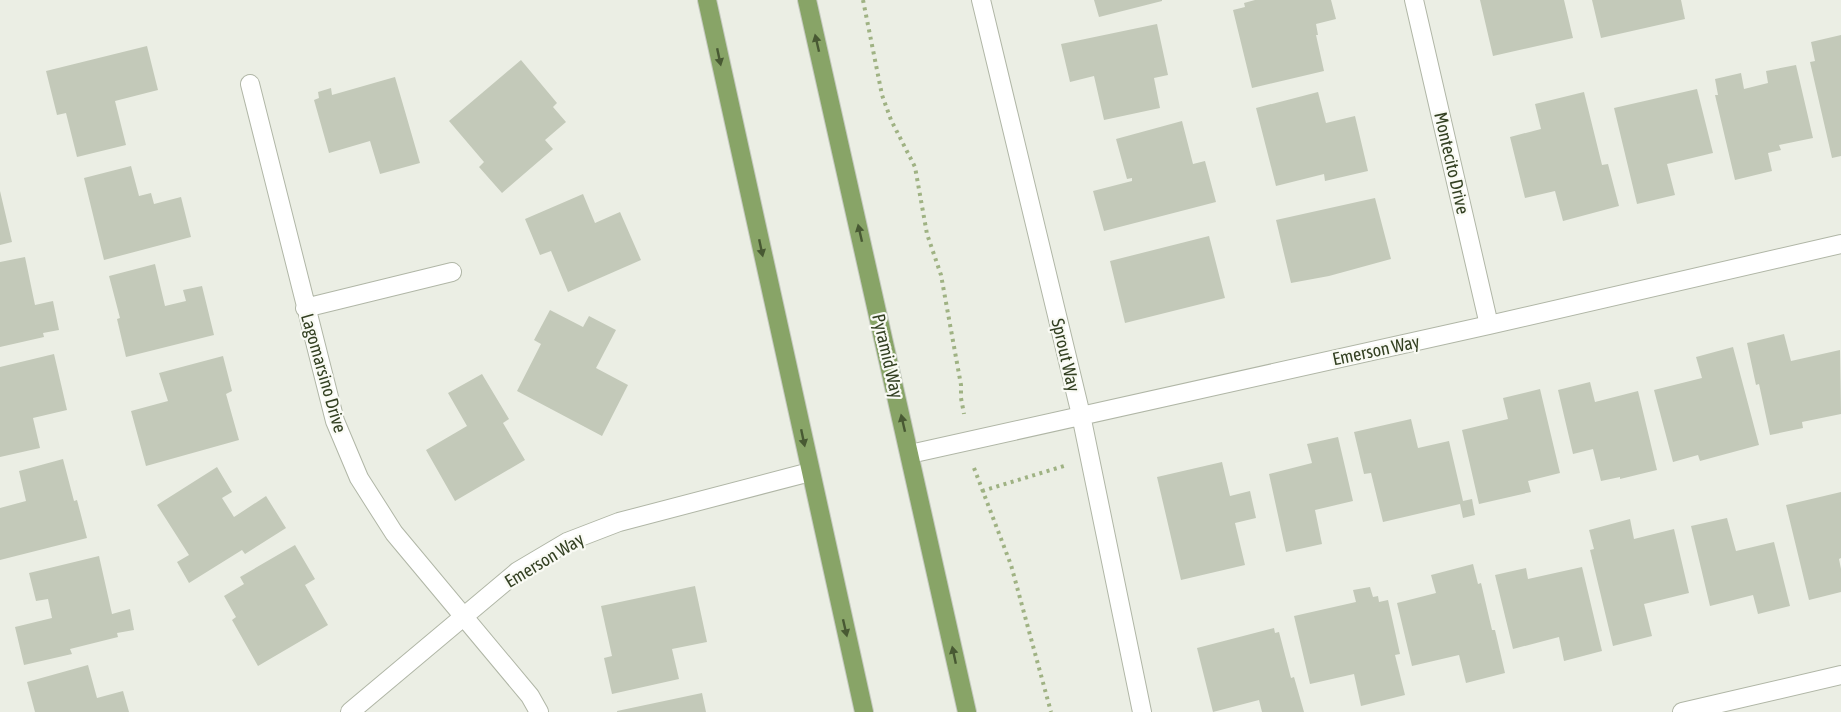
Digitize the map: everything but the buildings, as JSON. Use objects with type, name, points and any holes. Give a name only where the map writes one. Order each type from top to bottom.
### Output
[{"type":"main road","points":[[707,0],[864,712]]},
{"type":"main road","name":"Pyramid Way","points":[[807,0],[967,712]]},
{"type":"street","name":"Sprout Way","points":[[981,0],[1081,415],[1142,712]]},
{"type":"street","name":"Montecito Drive","points":[[1414,0],[1490,325]]},
{"type":"street","name":"Lagomarsino Drive","points":[[250,84],[335,422],[359,478],[394,533],[530,696],[539,712]]},
{"type":"street","name":"Emerson Way","points":[[910,454],[1841,244]]},
{"type":"street","points":[[305,308],[452,272]]},
{"type":"street","name":"Emerson Way","points":[[350,712],[518,571],[567,542],[619,522],[810,472]]},
{"type":"street","points":[[1682,712],[1841,675]]},
{"type":"path","points":[[863,0],[882,95],[891,120],[915,167],[927,234],[941,275],[976,474],[1011,565],[1051,712]]},
{"type":"path","points":[[982,491],[1090,458]]}]
